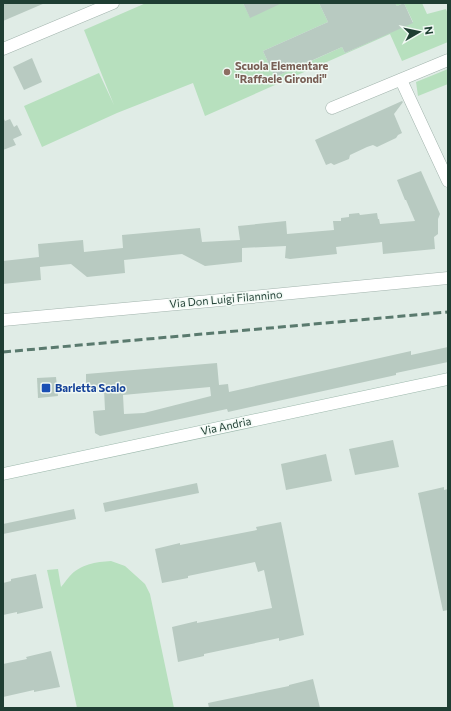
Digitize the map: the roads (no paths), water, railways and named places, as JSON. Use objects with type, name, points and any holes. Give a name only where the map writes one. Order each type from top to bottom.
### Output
[{"type":"street","points":[[3,49],[113,3]]},
{"type":"street","points":[[332,108],[448,60]]},
{"type":"street","points":[[401,80],[448,181]]},
{"type":"street","name":"Via Don Luigi Filannino","points":[[3,320],[448,278]]},
{"type":"street","name":"Via Andria","points":[[3,474],[448,379]]},
{"type":"railway","points":[[3,352],[448,312]]},
{"type":"place","name":"Scuola Elementare \"Raffaele Girondi\"","points":[[227,72]]},
{"type":"place","name":"Barletta Scalo","points":[[46,388]]}]
